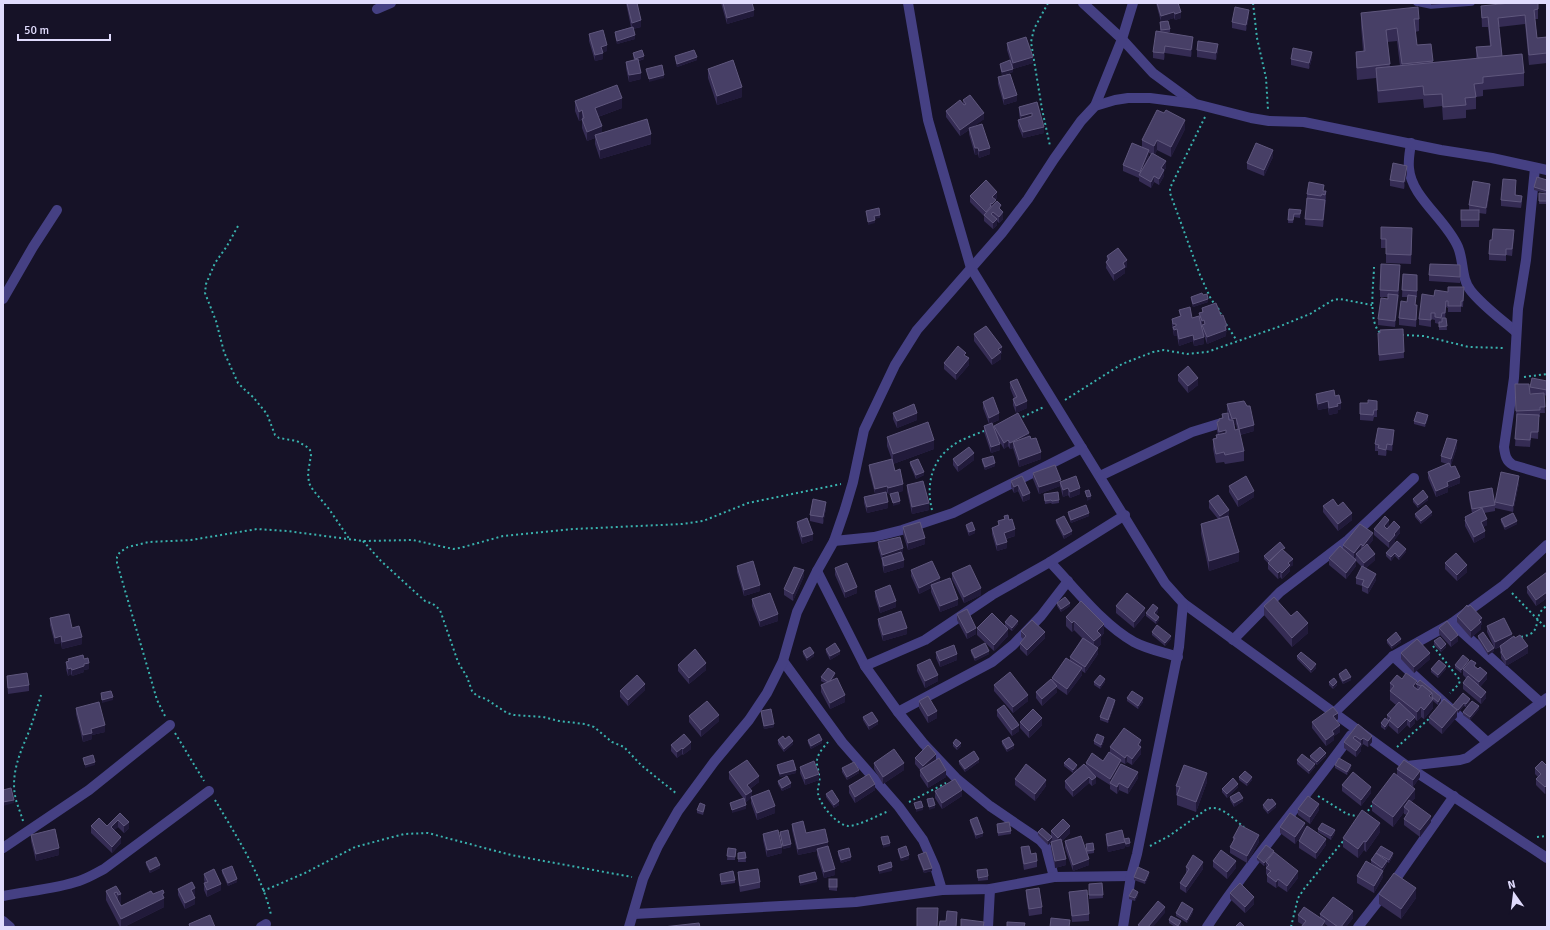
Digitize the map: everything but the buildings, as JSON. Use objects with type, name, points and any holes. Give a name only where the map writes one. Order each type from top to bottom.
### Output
[{"type":"street","points":[[377,8],[391,3]]},
{"type":"street","points":[[908,3],[928,120],[970,268],[1125,515],[1165,583],[1183,603],[1357,728],[1407,766],[1547,858]]},
{"type":"street","points":[[1084,3],[1122,39],[1153,73],[1196,104]]},
{"type":"street","points":[[629,927],[644,880],[658,846],[678,811],[767,693],[783,661],[797,612],[817,571],[834,541],[853,482],[864,430],[895,365],[917,330],[1002,233],[1019,211],[1081,121],[1095,106],[1122,39],[1133,3]]},
{"type":"street","points":[[1095,106],[1128,98],[1150,98],[1196,104],[1210,106],[1252,118],[1269,121],[1304,122],[1547,170]]},
{"type":"street","points":[[1412,143],[1409,168],[1411,178],[1420,195],[1450,231],[1459,248],[1468,286],[1490,309],[1516,332]]},
{"type":"street","points":[[1535,168],[1530,226],[1518,309],[1514,378],[1504,455],[1508,462],[1513,465],[1547,475]]},
{"type":"street","points":[[3,299],[33,247],[57,210]]},
{"type":"street","points":[[1100,476],[1192,432],[1228,421]]},
{"type":"street","points":[[834,541],[874,537],[902,530],[953,513],[1082,448]]},
{"type":"street","points":[[1233,640],[1280,592],[1348,540],[1414,478]]},
{"type":"street","points":[[865,666],[925,640],[992,595],[1050,562],[1125,515]]},
{"type":"street","points":[[1335,712],[1393,656],[1452,623],[1504,585],[1547,545]]},
{"type":"street","points":[[1050,562],[1120,634],[1136,643],[1178,656]]},
{"type":"street","points":[[817,571],[865,666],[898,712],[923,743],[956,778],[990,806],[1040,840],[1046,847],[1054,877]]},
{"type":"street","points":[[898,712],[992,662],[1013,644],[1041,616],[1068,581]]},
{"type":"street","points":[[1123,927],[1131,876],[1137,854],[1178,656],[1183,603]]},
{"type":"street","points":[[1407,766],[1467,758],[1544,700],[1452,623]]},
{"type":"street","points":[[1393,656],[1487,742]]},
{"type":"street","points":[[783,661],[835,733],[899,807],[923,840],[935,867],[942,890]]},
{"type":"street","points":[[3,848],[26,831],[89,790],[170,725]]},
{"type":"street","points":[[1212,925],[1265,846],[1310,791],[1357,728]]},
{"type":"street","points":[[3,896],[79,881],[104,869],[209,791]]},
{"type":"street","points":[[1358,927],[1398,876],[1454,796]]},
{"type":"street","points":[[634,914],[856,902],[942,890],[990,889],[1054,877],[1131,876]]},
{"type":"street","points":[[988,927],[990,889]]},
{"type":"street","points":[[3,921],[10,927]]},
{"type":"lane","points":[[1416,3],[1431,6],[1472,3]]},
{"type":"path","points":[[1048,3],[1034,29],[1031,42],[1044,120],[1054,159]]},
{"type":"path","points":[[1253,3],[1257,38],[1266,78],[1269,121]]},
{"type":"path","points":[[1210,106],[1170,188],[1170,193],[1208,292],[1237,341]]},
{"type":"path","points":[[238,226],[227,246],[215,263],[206,284],[205,293],[216,321],[224,352],[238,383],[253,397],[267,414],[275,435],[279,438],[297,441],[310,450],[311,455],[308,473],[309,483],[350,540]]},
{"type":"path","points":[[1374,266],[1372,305],[1374,326],[1378,332],[1383,335],[1388,335]]},
{"type":"path","points":[[1015,420],[1055,404],[1122,364],[1143,355],[1164,350],[1187,354],[1215,350],[1310,314],[1334,300],[1340,299],[1372,305]]},
{"type":"path","points":[[1399,335],[1424,336],[1469,347],[1516,349]]},
{"type":"path","points":[[1514,378],[1547,374]]},
{"type":"path","points":[[934,520],[930,504],[930,478],[934,466],[940,456],[953,445],[993,428]]},
{"type":"path","points":[[264,925],[271,918],[263,891],[236,837],[197,768],[170,725],[157,700],[117,563],[117,557],[120,552],[128,547],[149,542],[190,540],[257,529],[287,530],[363,541],[413,540],[453,549],[471,546],[503,536],[574,529],[682,524],[702,521],[748,503],[853,482]]},
{"type":"path","points":[[363,541],[381,561],[420,597],[440,610],[452,649],[472,691],[477,696],[486,699],[507,713],[514,715],[543,717],[559,721],[585,724],[594,727],[612,742],[624,747],[641,765],[686,800]]},
{"type":"path","points":[[1504,585],[1547,629]]},
{"type":"path","points":[[1520,638],[1530,634],[1535,629],[1539,613],[1547,606]]},
{"type":"path","points":[[1390,753],[1430,718],[1442,701],[1459,684],[1460,680],[1426,637]]},
{"type":"path","points":[[26,831],[16,799],[14,780],[21,748],[28,733],[41,695]]},
{"type":"path","points":[[835,733],[820,752],[816,760],[820,776],[818,793],[821,802],[827,810],[838,821],[847,826],[858,824],[899,807],[956,778]]},
{"type":"path","points":[[1310,791],[1347,814],[1363,817]]},
{"type":"path","points":[[1358,823],[1377,799]]},
{"type":"path","points":[[1137,854],[1169,836],[1212,807],[1219,808],[1249,832]]},
{"type":"path","points":[[263,891],[304,873],[355,847],[412,833],[428,833],[511,855],[644,880]]},
{"type":"path","points":[[1291,927],[1298,898],[1348,835]]}]
